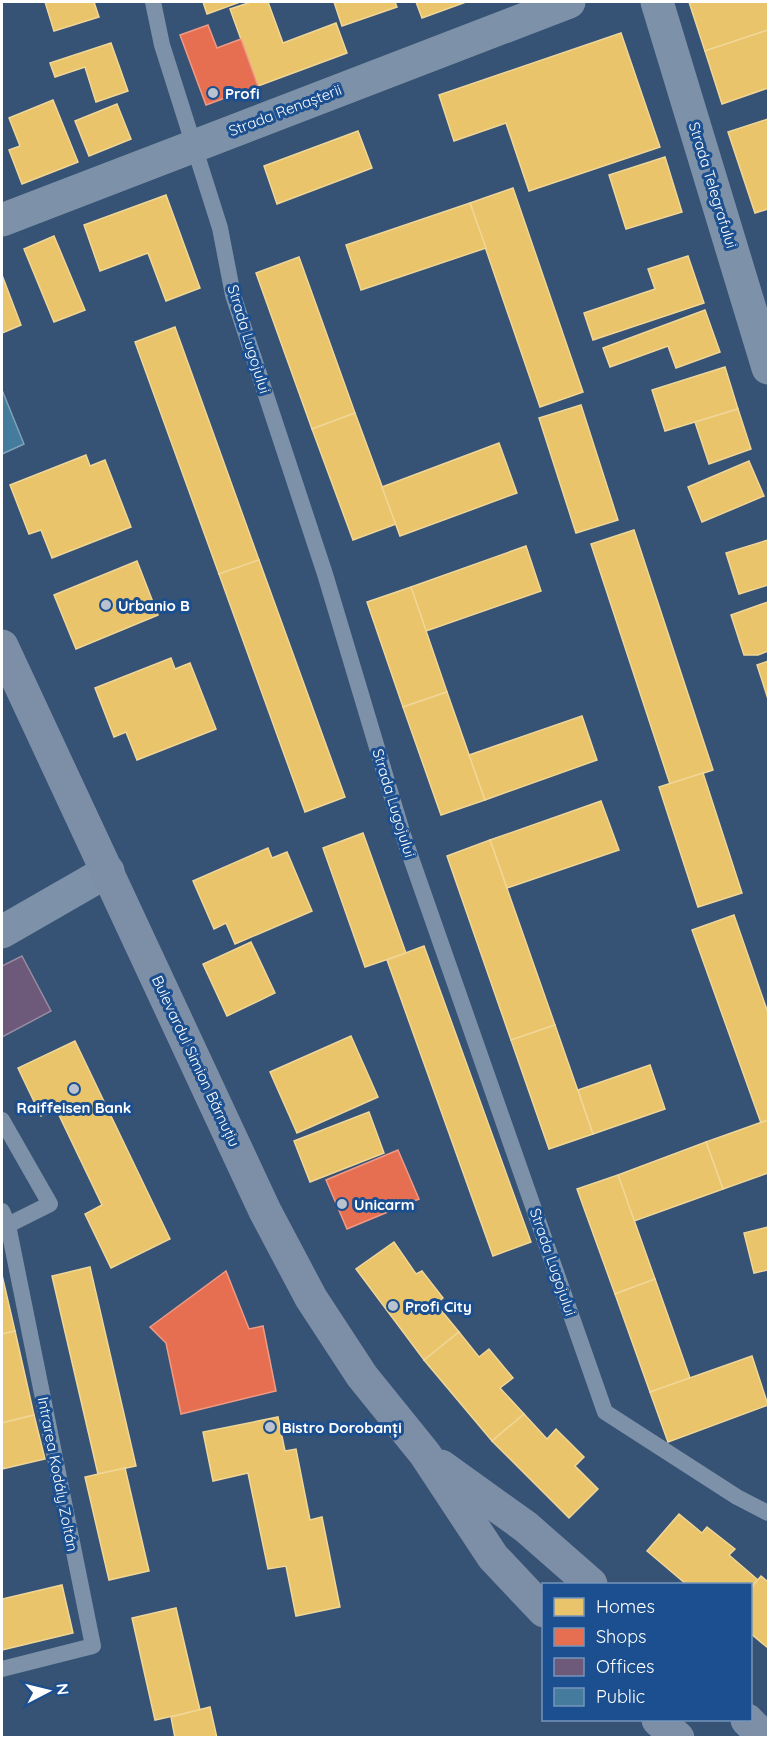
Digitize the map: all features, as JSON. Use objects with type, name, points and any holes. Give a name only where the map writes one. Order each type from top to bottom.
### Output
[{"type":"main road","name":"Bulevardul Simion Bărnuțiu","points":[[2,646],[265,1211],[311,1298],[362,1376],[425,1455],[493,1557],[542,1610]]},
{"type":"main road","name":"Bulevardul Simion Bărnuțiu","points":[[425,1455],[526,1527],[590,1583]]},
{"type":"main road","points":[[653,1721],[660,1737]]},
{"type":"main road","points":[[660,1721],[678,1737]]},
{"type":"main road","points":[[749,1721],[765,1737]]},
{"type":"street","name":"Strada Renașterii","points":[[2,220],[569,2]]},
{"type":"street","name":"Strada Telegrafului","points":[[657,2],[768,368]]},
{"type":"street","points":[[2,932],[108,871]]},
{"type":"lane","name":"Strada Lugojului","points":[[153,2],[162,45],[220,228],[233,295],[325,574],[404,838],[605,1412],[737,1497],[768,1513]]},
{"type":"lane","points":[[2,1120],[50,1204],[5,1218]]},
{"type":"lane","name":"Intrarea Kodály Zoltán","points":[[2,1669],[93,1646],[5,1218]]},
{"type":"building: Homes","points":[[45,2],[94,2],[99,17],[54,31]]},
{"type":"building: Homes","points":[[203,2],[240,2],[207,14]]},
{"type":"building: Homes","points":[[251,2],[268,2],[283,43],[336,23],[347,53],[258,86],[230,9]]},
{"type":"building: Homes","points":[[334,2],[395,2],[397,7],[342,26]]},
{"type":"building: Homes","points":[[416,2],[466,2],[422,18]]},
{"type":"building: Homes","points":[[689,2],[768,2],[768,30],[705,51]]},
{"type":"building: Homes","points":[[768,30],[768,88],[722,104],[705,51]]},
{"type":"building: Homes","points":[[621,33],[660,147],[529,191],[506,123],[454,141],[439,95]]},
{"type":"building: Homes","points":[[111,43],[128,91],[96,102],[85,67],[55,77],[50,63]]},
{"type":"building: Homes","points":[[53,100],[78,162],[22,184],[9,150],[20,146],[9,118]]},
{"type":"building: Homes","points":[[117,104],[131,139],[89,156],[75,121]]},
{"type":"building: Homes","points":[[768,119],[768,209],[755,213],[728,132]]},
{"type":"building: Homes","points":[[358,131],[372,168],[277,204],[264,166]]},
{"type":"building: Homes","points":[[665,157],[682,212],[626,229],[609,175]]},
{"type":"building: Homes","points":[[513,188],[583,392],[540,407],[470,203]]},
{"type":"building: Homes","points":[[166,195],[200,288],[166,301],[148,253],[100,271],[84,225]]},
{"type":"building: Homes","points":[[470,203],[486,248],[361,290],[346,245]]},
{"type":"building: Homes","points":[[54,236],[85,310],[54,322],[24,249]]},
{"type":"building: Homes","points":[[688,256],[704,303],[593,340],[584,313],[655,289],[648,269]]},
{"type":"building: Homes","points":[[299,257],[355,413],[312,429],[256,273]]},
{"type":"building: Homes","points":[[2,275],[21,325],[2,333]]},
{"type":"building: Homes","points":[[705,310],[720,352],[676,368],[668,346],[610,367],[603,348]]},
{"type":"building: Homes","points":[[175,327],[259,560],[219,574],[135,342]]},
{"type":"building: Homes","points":[[725,367],[738,409],[665,431],[652,390]]},
{"type":"building: Homes","points":[[581,405],[618,520],[576,533],[539,418]]},
{"type":"building: Homes","points":[[738,409],[751,449],[709,464],[695,422]]},
{"type":"building: Homes","points":[[355,413],[396,524],[353,540],[312,429]]},
{"type":"building: Homes","points":[[499,443],[517,493],[400,536],[382,487]]},
{"type":"building: Homes","points":[[86,455],[90,466],[105,460],[131,527],[52,558],[41,530],[29,534],[10,485]]},
{"type":"building: Homes","points":[[749,461],[764,496],[702,522],[688,487]]},
{"type":"building: Homes","points":[[634,530],[713,770],[670,784],[591,544]]},
{"type":"building: Homes","points":[[768,540],[768,585],[739,594],[726,553]]},
{"type":"building: Homes","points":[[526,546],[541,591],[426,631],[411,587]]},
{"type":"building: Homes","points":[[259,560],[345,797],[305,812],[219,574]]},
{"type":"building: Homes","name":"Urbanio B","points":[[137,561],[158,615],[76,649],[54,595]]},
{"type":"building: Homes","points":[[411,587],[447,692],[403,707],[367,602]]},
{"type":"building: Homes","points":[[768,602],[768,651],[758,655],[744,655],[731,615]]},
{"type":"building: Homes","points":[[171,658],[175,669],[190,663],[216,729],[137,760],[126,732],[114,737],[95,688]]},
{"type":"building: Homes","points":[[768,661],[768,699],[757,665]]},
{"type":"building: Homes","points":[[447,692],[485,800],[441,815],[403,707]]},
{"type":"building: Homes","points":[[582,716],[597,760],[485,800],[469,755]]},
{"type":"building: Homes","points":[[703,773],[742,893],[698,907],[659,787]]},
{"type":"building: Homes","points":[[601,801],[619,850],[507,888],[490,840]]},
{"type":"building: Homes","points":[[363,833],[406,953],[365,967],[323,848]]},
{"type":"building: Homes","points":[[490,840],[555,1025],[511,1040],[447,856]]},
{"type":"building: Homes","points":[[268,848],[272,858],[287,852],[312,911],[235,944],[226,923],[214,929],[193,881]]},
{"type":"building: Homes","points":[[734,915],[768,1013],[768,1120],[761,1123],[692,930]]},
{"type":"building: Homes","points":[[251,942],[275,993],[227,1016],[203,964]]},
{"type":"building: Homes","points":[[424,946],[531,1242],[493,1256],[387,960]]},
{"type":"building: Homes","points":[[555,1025],[593,1134],[549,1149],[511,1040]]},
{"type":"building: Homes","points":[[351,1036],[378,1097],[297,1133],[270,1072]]},
{"type":"building: Homes","points":[[75,1041],[170,1239],[111,1268],[85,1214],[102,1205],[56,1109],[41,1116],[18,1068]]},
{"type":"building: Homes","points":[[650,1065],[665,1109],[593,1134],[578,1090]]},
{"type":"building: Homes","points":[[369,1112],[384,1153],[310,1182],[294,1141]]},
{"type":"building: Homes","points":[[768,1120],[768,1173],[723,1189],[706,1142]]},
{"type":"building: Homes","points":[[706,1142],[723,1189],[634,1221],[618,1175]]},
{"type":"building: Homes","points":[[618,1175],[655,1279],[615,1294],[577,1189]]},
{"type":"building: Homes","points":[[768,1227],[768,1270],[754,1273],[744,1233]]},
{"type":"building: Homes","points":[[394,1242],[416,1274],[422,1271],[443,1298],[436,1304],[459,1332],[424,1360],[356,1269]]},
{"type":"building: Homes","points":[[90,1267],[136,1466],[98,1474],[52,1276]]},
{"type":"building: Homes","points":[[2,1275],[15,1331],[2,1334]]},
{"type":"building: Homes","points":[[655,1279],[690,1378],[650,1392],[615,1294]]},
{"type":"building: Homes","points":[[15,1331],[34,1415],[2,1423],[2,1334]]},
{"type":"building: Homes","points":[[459,1332],[479,1357],[489,1349],[513,1378],[500,1388],[524,1414],[492,1441],[424,1360]]},
{"type":"building: Homes","points":[[752,1356],[768,1405],[668,1442],[650,1392]]},
{"type":"building: Homes","points":[[524,1414],[547,1439],[556,1429],[584,1457],[575,1466],[598,1489],[569,1518],[492,1441]]},
{"type":"building: Homes","points":[[34,1415],[45,1459],[2,1469],[2,1423]]},
{"type":"building: Homes","points":[[278,1417],[285,1451],[296,1449],[310,1520],[322,1517],[340,1607],[296,1616],[286,1566],[268,1569],[248,1473],[213,1481],[203,1432]]},
{"type":"building: Homes","points":[[125,1468],[149,1571],[109,1580],[85,1477]]},
{"type":"building: Homes","points":[[679,1514],[702,1533],[707,1527],[735,1549],[729,1555],[758,1580],[752,1587],[752,1583],[685,1583],[647,1551]]},
{"type":"building: Homes","points":[[761,1576],[768,1582],[768,1648],[752,1635],[752,1587]]},
{"type":"building: Homes","points":[[62,1585],[73,1633],[2,1650],[2,1599]]},
{"type":"building: Homes","points":[[176,1608],[200,1710],[155,1720],[132,1618]]},
{"type":"building: Homes","points":[[210,1707],[217,1738],[175,1738],[171,1717]]},
{"type":"building: Shops","points":[[208,25],[217,48],[241,39],[258,86],[206,105],[180,35]]},
{"type":"building: Shops","points":[[398,1150],[419,1199],[347,1229],[326,1180]]},
{"type":"building: Shops","points":[[226,1271],[249,1329],[263,1326],[276,1391],[181,1414],[166,1343],[150,1327]]},
{"type":"building: Offices","points":[[22,956],[51,1011],[2,1037],[2,966]]},
{"type":"building: Public","points":[[2,390],[24,444],[2,454]]},
{"type":"place","name":"Profi","points":[[213,93]]},
{"type":"place","name":"Urbanio B","points":[[106,605]]},
{"type":"place","name":"Raiffeisen Bank","points":[[74,1089]]},
{"type":"place","name":"Unicarm","points":[[342,1204]]},
{"type":"place","name":"Profi City","points":[[393,1306]]},
{"type":"place","name":"Bistro Dorobanți","points":[[270,1427]]}]
